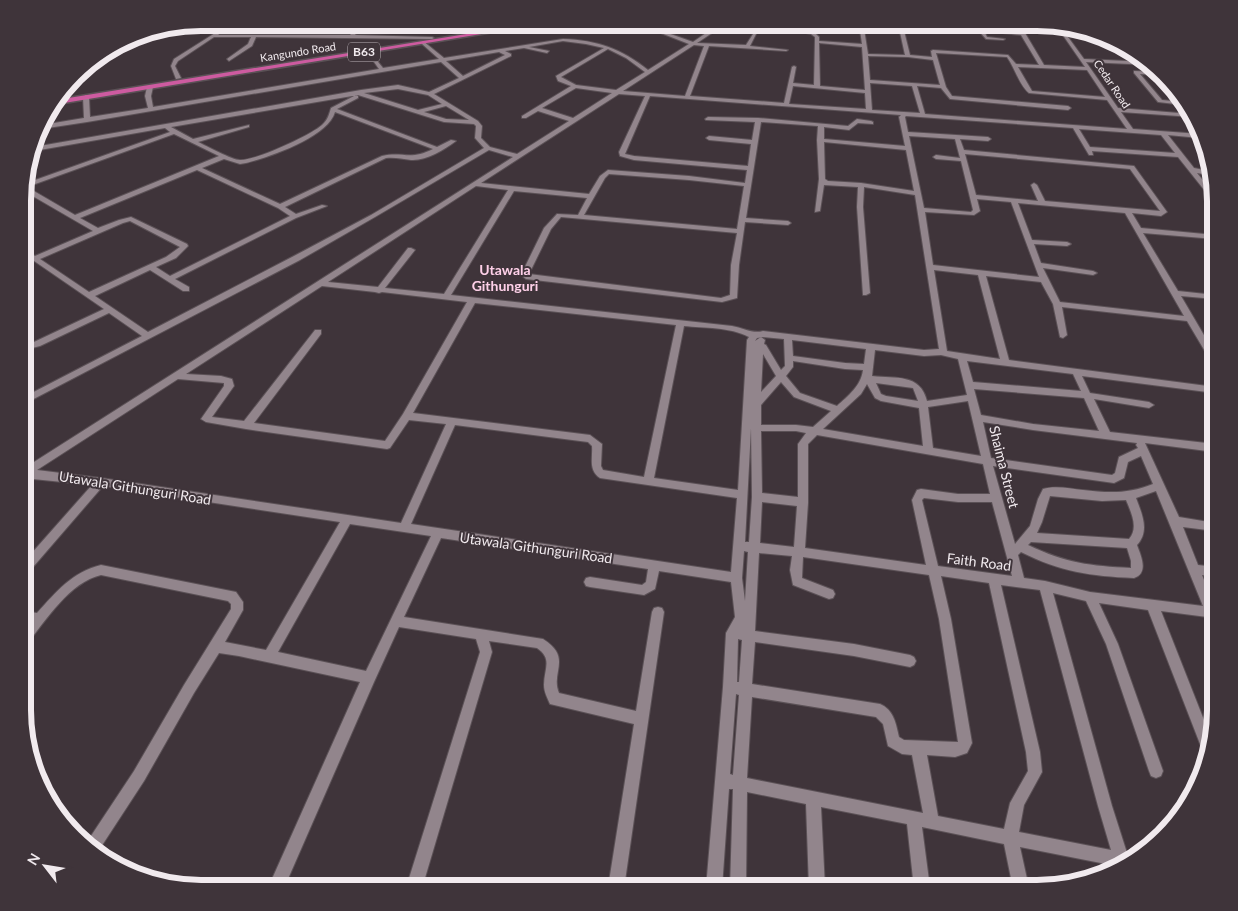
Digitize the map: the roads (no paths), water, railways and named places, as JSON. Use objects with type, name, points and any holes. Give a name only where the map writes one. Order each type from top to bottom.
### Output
[{"type":"highway","name":"Kangundo Road","points":[[64,101],[152,85],[178,78],[466,32]]},
{"type":"highway","name":"Kangundo Road","points":[[67,97],[369,52],[487,32]]},
{"type":"street","points":[[178,78],[174,66],[176,60],[218,32]]},
{"type":"street","points":[[351,36],[355,32]]},
{"type":"street","points":[[663,32],[694,44],[786,50]]},
{"type":"street","points":[[32,470],[710,32]]},
{"type":"street","points":[[745,47],[748,46],[754,32]]},
{"type":"street","points":[[805,32],[816,35],[818,42],[817,87]]},
{"type":"street","points":[[863,32],[870,111]]},
{"type":"street","points":[[902,32],[908,56]]},
{"type":"street","points":[[982,32],[986,38],[1003,39]]},
{"type":"street","points":[[1010,32],[1023,34],[1042,66]]},
{"type":"street","points":[[1064,35],[1073,36]]},
{"type":"street","name":"Cedar Road","points":[[1064,35],[1131,131]]},
{"type":"street","points":[[212,36],[432,38]]},
{"type":"street","points":[[229,60],[250,45],[254,36]]},
{"type":"street","points":[[49,126],[568,40],[607,48],[624,54],[648,72]]},
{"type":"street","points":[[424,42],[463,79]]},
{"type":"street","points":[[818,42],[865,46]]},
{"type":"street","points":[[687,97],[707,45]]},
{"type":"street","points":[[520,47],[550,51]]},
{"type":"street","points":[[607,48],[558,77],[560,80],[575,86],[617,92],[1194,136]]},
{"type":"street","points":[[430,94],[509,55],[500,50]]},
{"type":"street","points":[[1068,108],[947,96],[933,51],[1009,56],[1028,90],[1031,92],[1109,99]]},
{"type":"street","points":[[369,52],[382,70]]},
{"type":"street","points":[[866,55],[935,59]]},
{"type":"street","points":[[1082,60],[1136,63]]},
{"type":"street","points":[[1015,65],[1089,69]]},
{"type":"street","points":[[786,105],[794,68]]},
{"type":"street","points":[[1149,74],[1136,73],[1160,101],[1175,103]]},
{"type":"street","points":[[868,82],[943,87]]},
{"type":"street","points":[[790,84],[868,92]]},
{"type":"street","points":[[151,109],[148,96],[152,85]]},
{"type":"street","points":[[914,85],[923,115]]},
{"type":"street","points":[[524,117],[575,86]]},
{"type":"street","points":[[40,148],[398,87],[430,94],[448,104],[476,122],[479,126],[478,138],[488,148],[517,156]]},
{"type":"street","points":[[245,93],[250,112]]},
{"type":"street","points":[[166,126],[174,132],[239,162],[247,161],[313,134],[323,128],[339,104],[361,94],[450,122],[476,122]]},
{"type":"street","points":[[648,94],[622,155],[634,158],[750,168]]},
{"type":"street","points":[[86,97],[87,120]]},
{"type":"street","points":[[418,112],[448,104]]},
{"type":"street","points":[[539,108],[541,111],[573,120]]},
{"type":"street","points":[[334,109],[436,149]]},
{"type":"street","points":[[1118,110],[1184,115]]},
{"type":"street","points":[[905,114],[902,117],[921,210],[944,346],[941,352]]},
{"type":"street","points":[[708,119],[758,120],[849,128],[857,121],[871,123]]},
{"type":"street","points":[[740,231],[563,214],[556,218],[540,243],[525,273],[526,276],[725,299],[734,296],[735,265],[758,120]]},
{"type":"street","points":[[817,211],[822,179],[821,125]]},
{"type":"street","points":[[194,141],[248,126]]},
{"type":"street","points":[[1076,126],[1097,163]]},
{"type":"street","points":[[33,184],[174,132]]},
{"type":"street","points":[[905,134],[988,139]]},
{"type":"street","points":[[1163,134],[1206,188]]},
{"type":"street","points":[[709,138],[754,142]]},
{"type":"street","points":[[921,210],[972,214],[977,211],[957,138]]},
{"type":"street","points":[[820,140],[908,148]]},
{"type":"street","points":[[280,207],[384,157],[396,154],[416,158],[453,141]]},
{"type":"street","points":[[31,397],[356,226],[488,148]]},
{"type":"street","points":[[1088,149],[1180,155]]},
{"type":"street","points":[[962,152],[1134,167],[1164,212],[1161,214],[974,198]]},
{"type":"street","points":[[76,217],[225,156]]},
{"type":"street","points":[[936,157],[964,160]]},
{"type":"street","points":[[196,167],[292,213],[294,218]]},
{"type":"street","points":[[1192,170],[1203,171]]},
{"type":"street","points":[[581,215],[604,174],[608,172],[689,178],[748,185]]},
{"type":"street","points":[[822,179],[826,183],[861,185],[917,193]]},
{"type":"street","points":[[473,184],[592,196]]},
{"type":"street","points":[[861,185],[860,207],[866,293]]},
{"type":"street","points":[[1034,185],[1042,203]]},
{"type":"street","points":[[446,297],[512,189]]},
{"type":"street","points":[[32,192],[98,231]]},
{"type":"street","points":[[1014,201],[1044,280],[1056,304],[1063,335]]},
{"type":"street","points":[[170,280],[294,218],[324,206]]},
{"type":"street","points":[[1127,211],[1206,346]]},
{"type":"street","points":[[36,258],[121,221],[131,219],[184,246],[172,257],[90,295]]},
{"type":"street","points":[[742,220],[788,223]]},
{"type":"street","points":[[1138,230],[1206,237]]},
{"type":"street","points":[[1031,242],[1067,243]]},
{"type":"street","points":[[379,291],[411,250]]},
{"type":"street","points":[[31,255],[148,336]]},
{"type":"street","points":[[1039,265],[1093,272]]},
{"type":"street","points":[[150,267],[186,289]]},
{"type":"street","points":[[930,267],[1044,280]]},
{"type":"street","points":[[981,272],[1005,362]]},
{"type":"street","points":[[320,283],[732,329],[744,332],[764,347],[780,375],[797,395],[838,410]]},
{"type":"street","points":[[1175,293],[1206,296]]},
{"type":"street","points":[[176,376],[222,378],[228,381],[229,386],[206,419],[387,445],[407,416],[472,300]]},
{"type":"street","points":[[1056,304],[1190,319]]},
{"type":"street","points":[[31,344],[109,310]]},
{"type":"street","points":[[648,482],[680,324]]},
{"type":"street","points":[[246,426],[318,332]]},
{"type":"street","points":[[754,341],[766,335],[924,353],[941,352],[962,357],[1206,389]]},
{"type":"street","points":[[756,404],[789,367],[788,337]]},
{"type":"street","points":[[738,880],[740,782],[751,566],[757,497],[754,341]]},
{"type":"street","points":[[715,880],[730,687],[732,633],[741,618],[736,578],[754,341]]},
{"type":"street","points":[[829,594],[797,580],[796,560],[801,540],[803,444],[858,392],[868,374],[871,347]]},
{"type":"street","name":"Shaima Street","points":[[962,357],[996,496],[1016,550],[1020,582]]},
{"type":"street","points":[[790,358],[845,366],[916,386],[923,405],[928,451]]},
{"type":"street","points":[[1076,372],[1106,435]]},
{"type":"street","points":[[868,374],[880,398],[923,405],[972,397]]},
{"type":"street","points":[[969,385],[1086,395],[1149,405]]},
{"type":"street","points":[[407,416],[590,439],[597,444],[598,449],[595,468],[597,472],[604,475],[743,495]]},
{"type":"street","points":[[978,418],[1033,427],[1206,447]]},
{"type":"street","points":[[404,528],[452,421]]},
{"type":"street","points":[[756,428],[777,427],[814,432],[987,461],[1114,479],[1120,475],[1123,460],[1143,450]]},
{"type":"street","points":[[1138,438],[1206,597]]},
{"type":"street","name":"Utawala Githunguri Road","points":[[32,475],[101,482],[736,578]]},
{"type":"street","points":[[32,561],[101,482]]},
{"type":"street","points":[[1131,544],[1137,561],[1134,573],[1088,569],[1063,564],[1016,550],[1029,537],[1037,523],[1043,497],[1048,492],[1059,491],[1094,497],[1121,498],[1145,493],[1158,486]]},
{"type":"street","points":[[730,687],[880,712],[889,721],[893,741],[902,747],[954,750],[962,748],[964,743],[945,619],[918,496],[921,493],[950,498],[978,499],[996,496]]},
{"type":"street","points":[[1029,537],[1131,544],[1138,538],[1141,528],[1130,496]]},
{"type":"street","points":[[757,497],[802,502]]},
{"type":"street","points":[[269,656],[347,520]]},
{"type":"street","points":[[1175,521],[1206,526]]},
{"type":"street","points":[[280,879],[369,678],[438,533]]},
{"type":"street","name":"Faith Road","points":[[738,546],[798,552],[1020,582],[1090,597],[1206,612]]},
{"type":"street","points":[[590,582],[644,590],[651,585],[654,565]]},
{"type":"street","points":[[1194,569],[1206,571]]},
{"type":"street","points":[[32,629],[75,581],[83,575],[102,570],[232,596],[237,602],[237,610],[216,647],[189,689],[139,776],[95,843]]},
{"type":"street","points":[[994,580],[1033,752],[1035,772],[1018,803],[1010,838],[1019,880]]},
{"type":"street","points":[[1045,586],[1102,797],[1122,857]]},
{"type":"street","points":[[1090,597],[1112,644],[1156,771]]},
{"type":"street","points":[[1152,605],[1204,736]]},
{"type":"street","points":[[617,880],[658,612]]},
{"type":"street","points":[[32,618],[40,619]]},
{"type":"street","points":[[396,621],[539,643],[548,647],[552,654],[550,691],[555,700],[641,719]]},
{"type":"street","points":[[732,633],[854,650],[910,661]]},
{"type":"street","points":[[417,879],[486,652],[481,634]]},
{"type":"street","points":[[216,647],[269,656],[369,678]]},
{"type":"street","points":[[918,747],[932,823]]},
{"type":"street","points":[[722,780],[740,782],[813,799],[1116,860]]},
{"type":"street","points":[[813,799],[817,880]]},
{"type":"street","points":[[914,819],[921,880]]},
{"type":"district","name":"Utawala Githunguri","points":[[505,278]]}]
